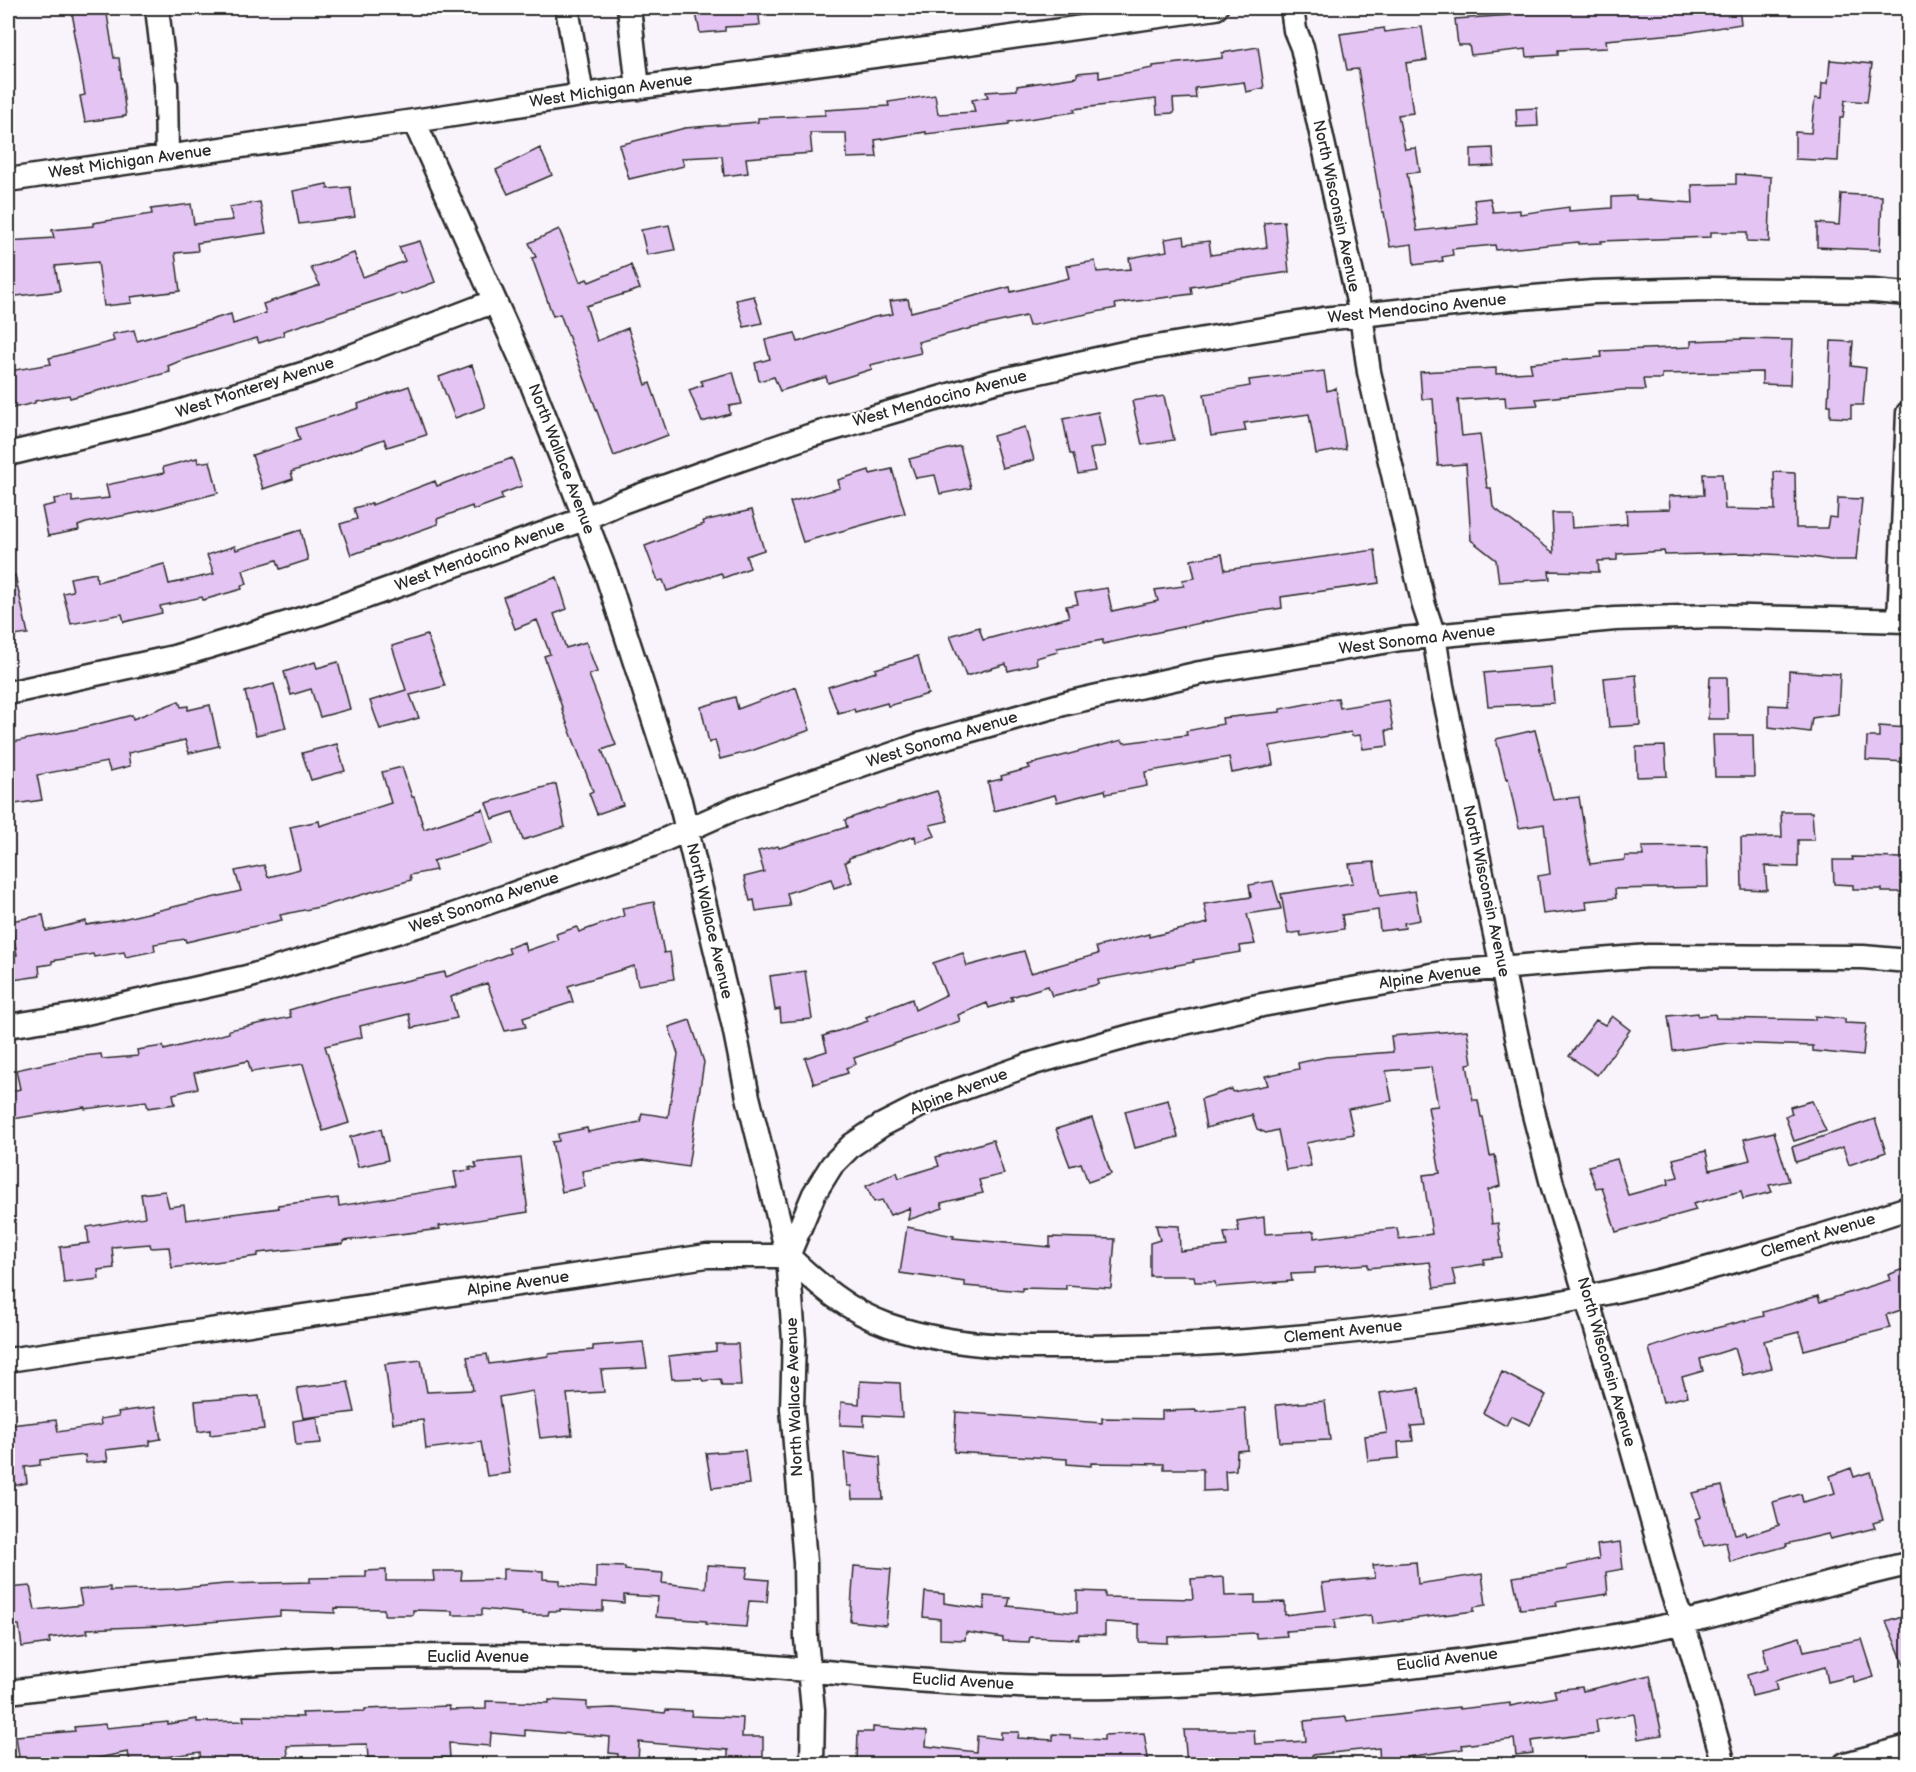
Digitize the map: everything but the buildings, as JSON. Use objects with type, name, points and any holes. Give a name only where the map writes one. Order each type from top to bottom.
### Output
[{"type":"street","points":[[157,8],[166,85],[167,157]]},
{"type":"street","points":[[567,8],[582,94]]},
{"type":"street","points":[[629,8],[638,88]]},
{"type":"street","name":"West Michigan Avenue","points":[[8,180],[414,121],[582,94],[1216,8]]},
{"type":"street","name":"North Wisconsin Avenue","points":[[1292,8],[1295,30],[1302,47],[1361,315],[1369,372],[1424,606],[1434,636],[1442,687],[1537,1127],[1724,1764]]},
{"type":"street","name":"North Wallace Avenue","points":[[414,121],[529,377],[606,573],[687,829],[734,1027],[748,1097],[788,1256],[794,1340],[792,1408],[805,1562],[806,1640],[813,1710],[812,1764]]},
{"type":"street","name":"West Mendocino Avenue","points":[[8,693],[174,657],[321,613],[798,440],[913,404],[994,382],[1133,351],[1323,319],[1509,298],[1593,292],[1708,289],[1873,291],[1908,294]]},
{"type":"street","name":"West Monterey Avenue","points":[[8,454],[159,418],[312,372],[495,301]]},
{"type":"street","points":[[1904,621],[1908,412]]},
{"type":"street","name":"West Sonoma Avenue","points":[[8,1026],[77,1015],[247,977],[453,915],[655,844],[734,809],[922,744],[1067,703],[1200,673],[1401,639],[1615,619],[1714,616],[1904,621]]},
{"type":"street","name":"Alpine Avenue","points":[[8,1360],[706,1256],[788,1256],[814,1194],[832,1165],[852,1145],[882,1125],[931,1100],[1034,1064],[1145,1032],[1252,1007],[1448,972],[1649,956],[1863,957],[1908,961]]},
{"type":"street","name":"Clement Avenue","points":[[788,1256],[828,1294],[857,1312],[928,1336],[960,1342],[1064,1347],[1204,1345],[1359,1332],[1587,1297],[1737,1261],[1908,1208]]},
{"type":"street","name":"Euclid Avenue","points":[[8,1692],[166,1672],[261,1663],[355,1658],[553,1657],[786,1668],[810,1672],[1025,1686],[1111,1687],[1282,1679],[1461,1660],[1620,1635],[1731,1611],[1908,1564]]},
{"type":"street","points":[[1845,1764],[1908,1747]]}]
